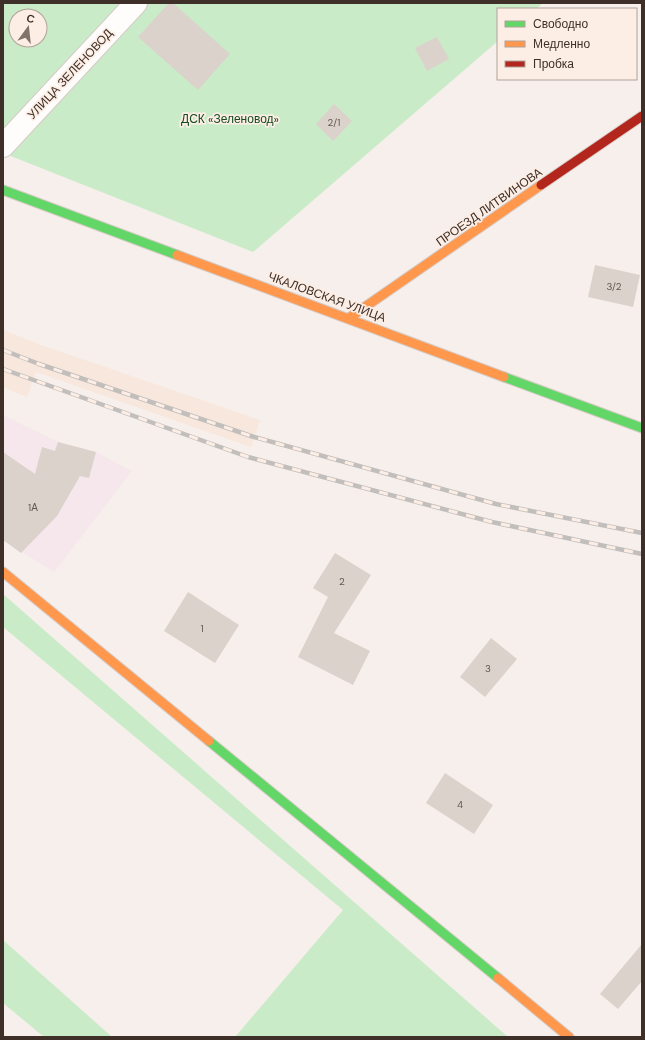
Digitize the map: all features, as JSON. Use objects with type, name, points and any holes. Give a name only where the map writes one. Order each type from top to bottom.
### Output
[{"type":"street","name":"УЛИЦА ЗЕЛЕНОВОД","points":[[3,146],[136,3]]},
{"type":"street","name":"ПРОЕЗД ЛИТВИНОВА","points":[[349,318],[642,116]]},
{"type":"street","name":"ЧКАЛОВСКАЯ УЛИЦА","points":[[3,190],[642,428]]},
{"type":"street","points":[[3,572],[569,1037]]},
{"type":"shaded area","points":[[3,330],[44,346],[260,420],[251,447],[36,372],[27,397],[3,387]]},
{"type":"shaded area","points":[[3,415],[58,442],[96,452],[132,471],[54,572],[3,540]]},
{"type":"green space","name":"ДСК «Зеленовод»","points":[[3,3],[543,3],[537,8],[497,8],[497,42],[253,252],[3,153]]},
{"type":"green space","points":[[3,594],[508,1037],[235,1037],[343,910],[3,627]]},
{"type":"green space","points":[[3,940],[112,1037],[44,1037],[3,1003]]},
{"type":"building","points":[[169,3],[173,3],[230,54],[198,90],[138,37]]},
{"type":"building","points":[[437,37],[449,59],[427,71],[415,48]]},
{"type":"building","points":[[334,104],[352,121],[333,141],[316,124]]},
{"type":"building","points":[[595,265],[640,275],[633,307],[588,297]]},
{"type":"building","points":[[58,442],[96,452],[89,478],[80,476],[57,516],[21,553],[3,540],[3,452],[35,474],[42,447],[55,451]]},
{"type":"building","points":[[335,553],[371,575],[334,633],[370,651],[353,685],[298,657],[328,597],[313,588]]},
{"type":"building","points":[[188,592],[239,625],[215,663],[164,631]]},
{"type":"building","points":[[491,638],[517,659],[485,697],[460,677]]},
{"type":"building","points":[[445,773],[493,805],[474,834],[426,803]]},
{"type":"building","points":[[642,944],[642,981],[618,1009],[600,994]]},
{"type":"railway","points":[[3,350],[39,364],[254,437],[496,504],[642,533]]},
{"type":"railway","points":[[3,369],[248,457],[492,522],[642,554]]},
{"type":"traffic: fast","points":[[3,190],[177,255]]},
{"type":"traffic: fast","points":[[504,377],[642,428]]},
{"type":"traffic: fast","points":[[209,741],[498,978]]},
{"type":"traffic: slow","points":[[349,318],[541,185]]},
{"type":"traffic: slow","points":[[177,255],[504,377]]},
{"type":"traffic: slow","points":[[3,572],[209,741]]},
{"type":"traffic: slow","points":[[498,978],[569,1037]]},
{"type":"traffic: jam","points":[[541,185],[642,116]]}]
